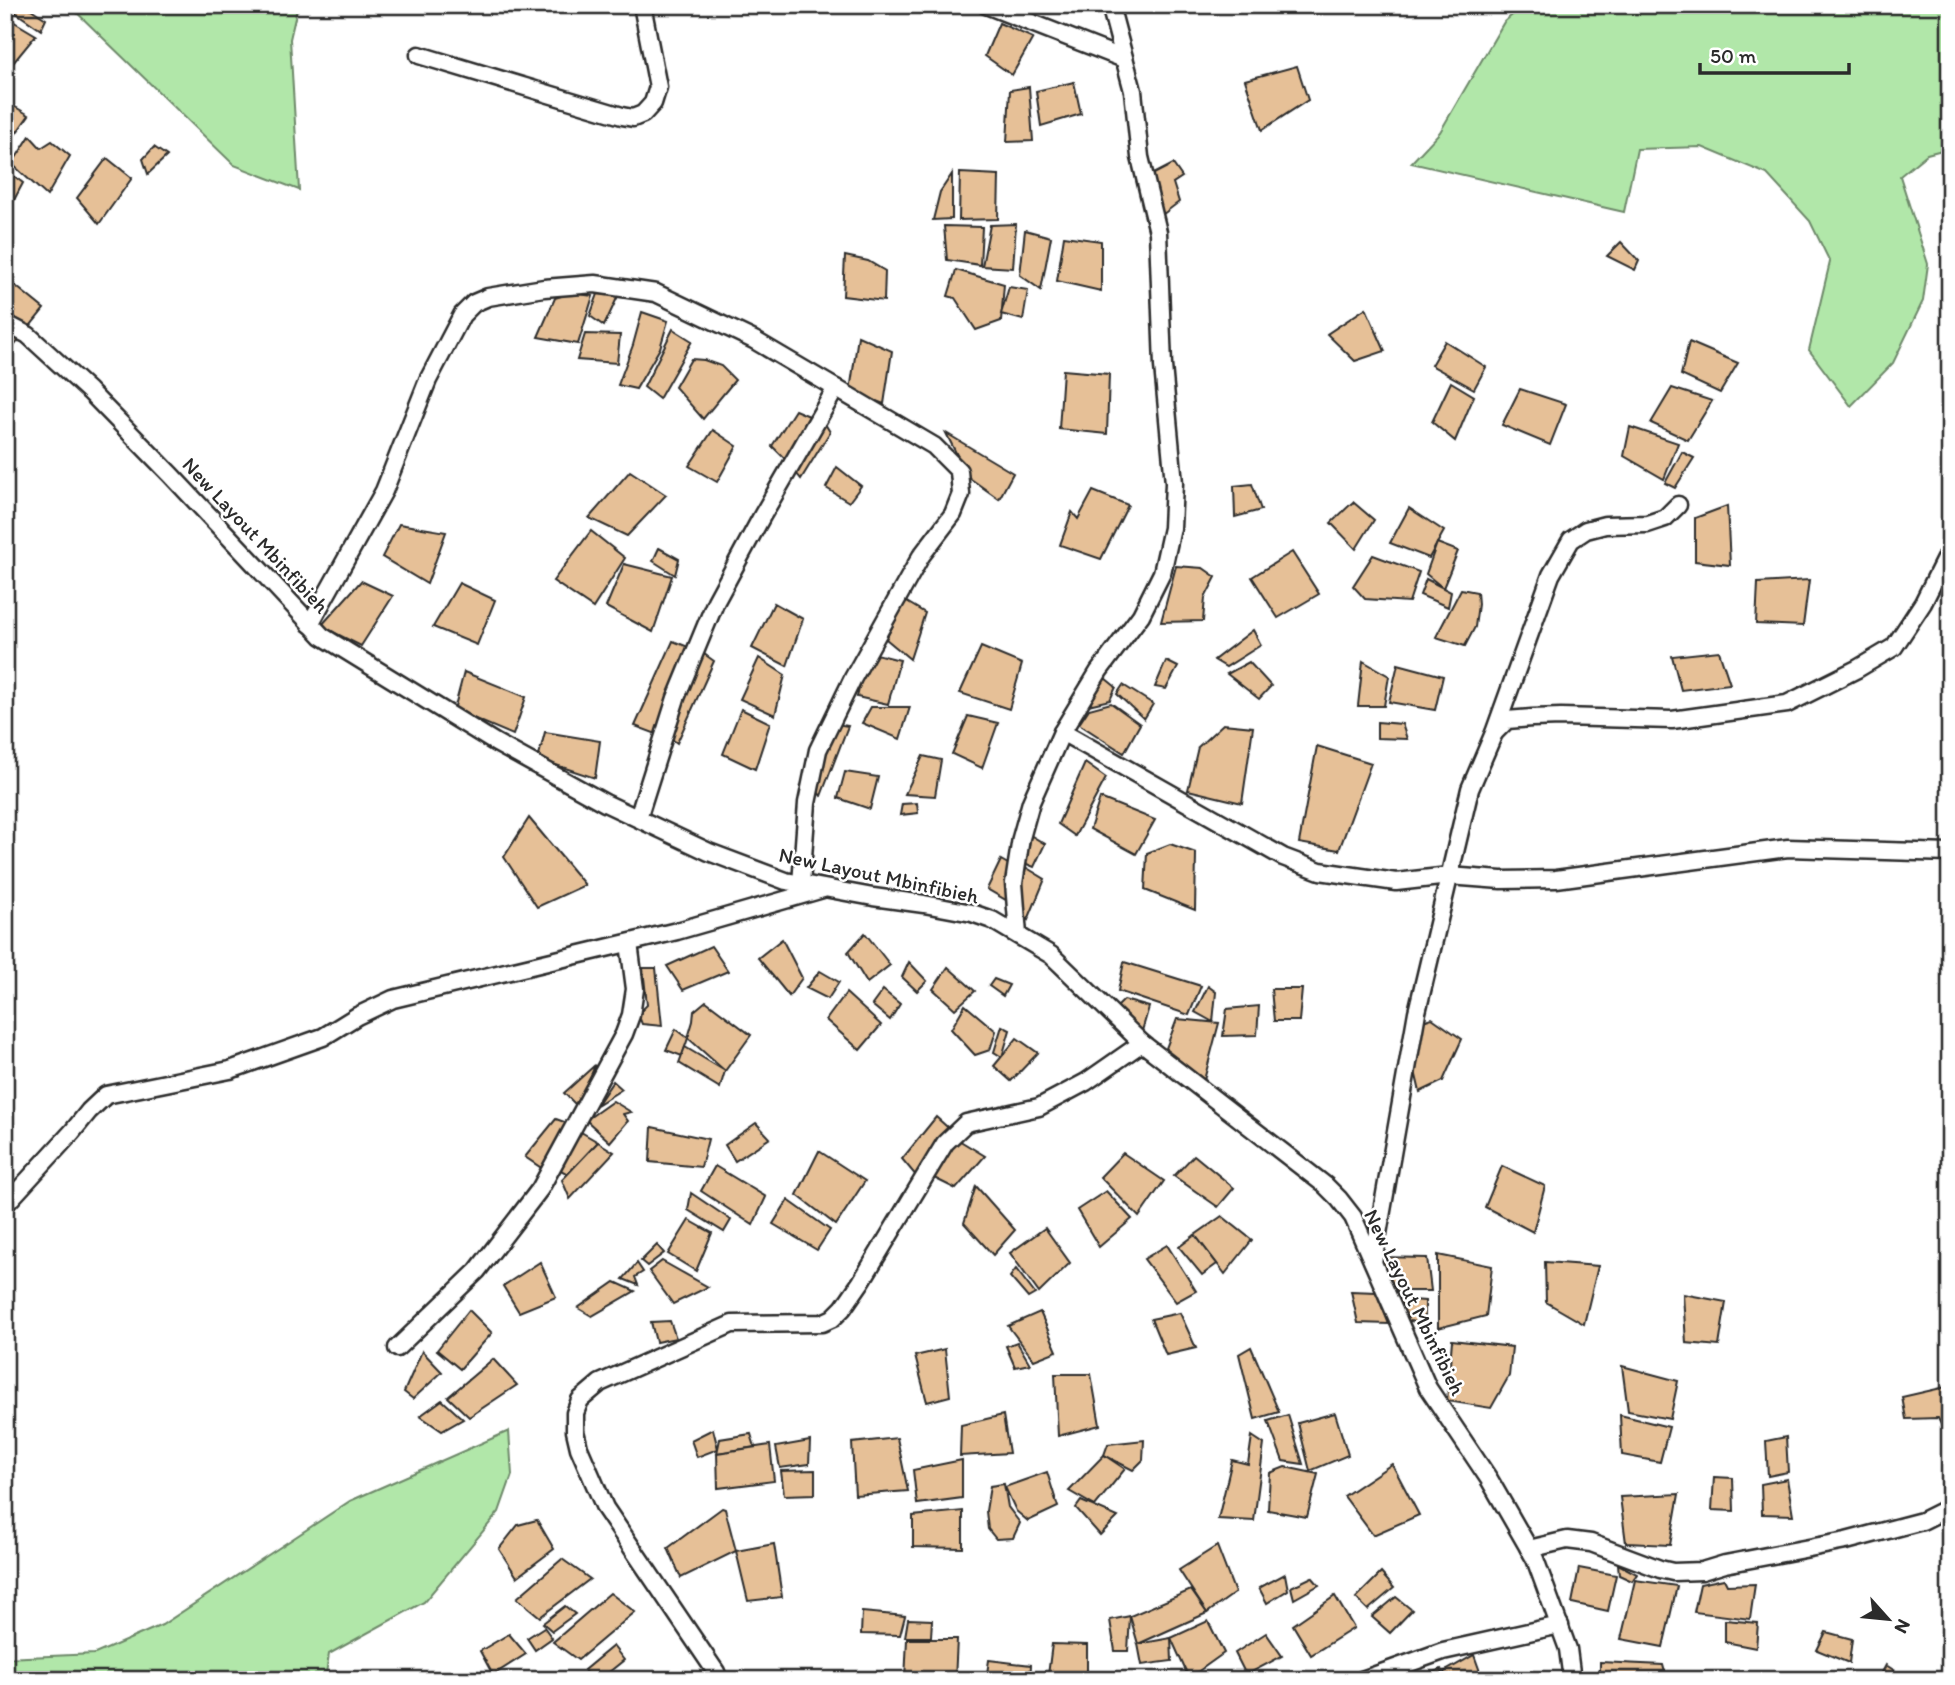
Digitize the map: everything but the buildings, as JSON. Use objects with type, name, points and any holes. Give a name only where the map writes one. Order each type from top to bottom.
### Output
[{"type":"street","points":[[419,55],[622,117],[633,118],[643,114],[653,103],[658,87],[642,5]]},
{"type":"street","points":[[986,5],[1124,59]]},
{"type":"street","points":[[1018,935],[1014,883],[1021,838],[1031,802],[1062,732],[1099,671],[1141,615],[1162,573],[1172,528],[1174,483],[1163,366],[1158,232],[1140,157],[1133,91],[1110,5]]},
{"type":"street","points":[[310,624],[384,491],[428,380],[462,315],[474,303],[488,297],[544,288],[596,285],[656,293],[754,340],[934,446],[959,471],[961,494],[953,514],[921,556],[853,678],[818,750],[807,803],[802,884]]},
{"type":"street","name":"New Layout Mbinfibieh","points":[[5,324],[28,335],[81,384],[171,475],[315,630],[331,642],[496,743],[605,803],[709,852],[786,881],[972,913],[992,920],[1051,955],[1142,1043],[1325,1185],[1353,1217],[1428,1388],[1489,1479],[1535,1559],[1568,1649],[1572,1680]]},
{"type":"street","points":[[638,818],[676,698],[716,601],[836,388]]},
{"type":"street","points":[[1373,1262],[1417,1012],[1470,789],[1494,733],[1550,575],[1570,540],[1586,530],[1605,525],[1647,524],[1665,518],[1678,505]]},
{"type":"street","points":[[1494,733],[1507,720],[1561,717],[1672,720],[1787,704],[1894,647],[1923,603],[1950,548]]},
{"type":"street","points":[[1062,732],[1283,858],[1320,871],[1396,882],[1449,876],[1501,880],[1556,879],[1788,848],[1950,853]]},
{"type":"street","points":[[5,1205],[89,1111],[106,1096],[230,1070],[323,1037],[357,1016],[393,999],[677,931],[825,888]]},
{"type":"street","points":[[397,1348],[477,1271],[540,1189],[624,1034],[631,1015],[635,989],[629,943]]},
{"type":"street","points":[[719,1680],[606,1508],[579,1448],[575,1413],[580,1399],[600,1383],[732,1324],[822,1324],[833,1318],[861,1282],[945,1143],[966,1123],[1039,1107],[1086,1082],[1142,1043]]},
{"type":"street","points":[[1529,1549],[1567,1540],[1591,1543],[1660,1569],[1673,1572],[1702,1571],[1725,1564],[1846,1541],[1922,1521],[1950,1507]]},
{"type":"street","points":[[1362,1680],[1443,1651],[1560,1625]]},
{"type":"green space","points":[[69,5],[298,5],[290,39],[299,190],[234,165]]},
{"type":"green space","points":[[1524,5],[1950,5],[1950,148],[1927,154],[1900,176],[1928,264],[1923,301],[1893,363],[1851,406],[1809,350],[1830,262],[1810,221],[1767,174],[1702,147],[1637,149],[1624,212],[1411,163],[1440,132],[1504,22]]},
{"type":"green space","points":[[509,1431],[512,1475],[499,1512],[424,1602],[329,1654],[325,1680],[5,1680],[5,1658],[95,1654],[162,1625],[350,1501]]}]
